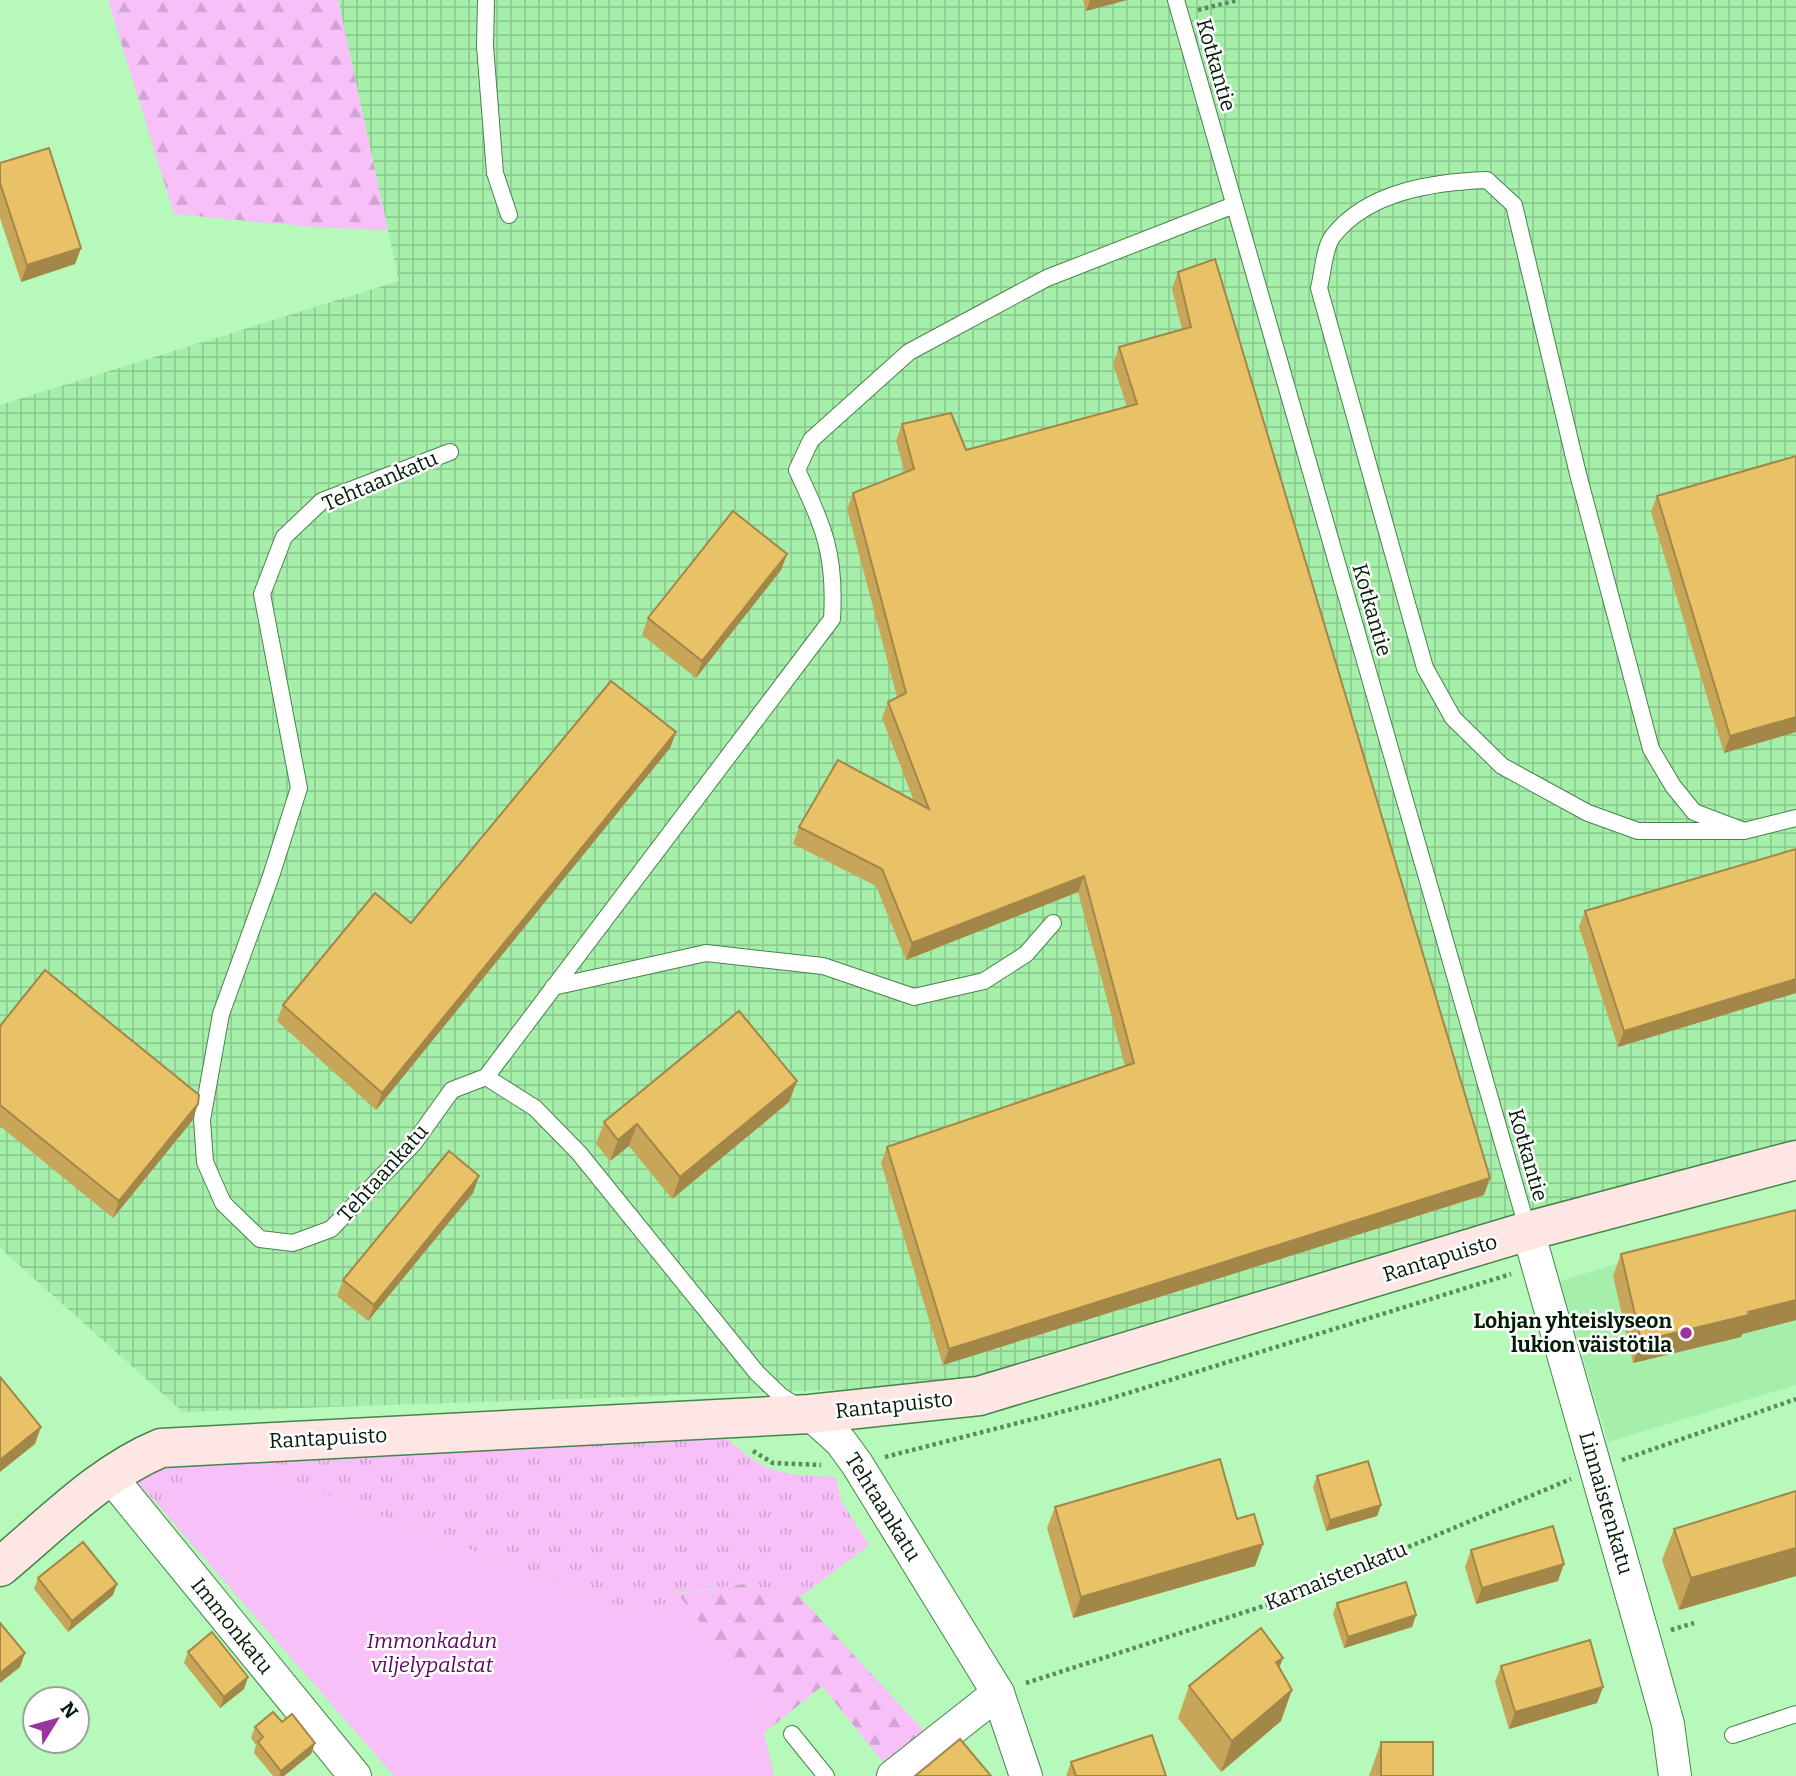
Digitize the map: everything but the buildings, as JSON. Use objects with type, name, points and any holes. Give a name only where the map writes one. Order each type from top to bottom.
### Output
[{"type":"street","name":"Rantapuisto","points":[[0,1567],[110,1476],[134,1459],[161,1448],[206,1443],[810,1414],[979,1396],[1528,1231],[1796,1160]]},
{"type":"street","name":"Linnaistenkatu","points":[[1528,1231],[1668,1724],[1675,1776]]},
{"type":"street","name":"Tehtaankatu","points":[[810,1414],[841,1441],[857,1464],[998,1693],[1026,1776]]},
{"type":"street","name":"Immonkatu","points":[[110,1476],[339,1770]]},
{"type":"street","points":[[893,1776],[998,1693]]},
{"type":"lane","points":[[486,0],[485,46],[495,173],[509,215]]},
{"type":"lane","name":"Kotkantie","points":[[1178,8],[1528,1231]]},
{"type":"lane","points":[[1744,831],[1694,812],[1673,786],[1651,749],[1578,474],[1514,205],[1487,180],[1448,181],[1366,204],[1331,237],[1319,288],[1425,668],[1453,718],[1502,766],[1588,813],[1638,831],[1744,831],[1796,818]]},
{"type":"lane","points":[[486,1077],[832,619],[835,577],[826,538],[797,470],[811,440],[909,352],[1047,278],[1234,205]]},
{"type":"lane","name":"Tehtaankatu","points":[[450,452],[322,501],[285,537],[262,594],[299,788],[271,877],[221,1014],[202,1121],[205,1162],[223,1203],[260,1239],[293,1243],[331,1229],[414,1143],[452,1090],[486,1077],[535,1108],[579,1153],[757,1373],[781,1396],[810,1414]]},
{"type":"lane","points":[[553,988],[706,953],[823,966],[914,997],[984,982],[1026,954],[1053,923]]},
{"type":"lane","points":[[1733,1735],[1796,1714]]},
{"type":"lane","points":[[792,1734],[826,1776]]},
{"type":"path","points":[[1178,8],[1238,0]]},
{"type":"path","name":"Karnaistenkatu","points":[[998,1693],[1279,1601],[1596,1468],[1796,1399]]},
{"type":"path","points":[[1664,1632],[1694,1623]]},
{"type":"shaded area","points":[[338,0],[1796,0],[1796,1141],[951,1386],[183,1412],[0,1248],[0,405],[399,281]]},
{"type":"shaded area","name":"Lohjan yhteislyseon lukion väistötila","points":[[1796,1210],[1796,1385],[1608,1442],[1560,1281]]},
{"type":"green space","points":[[108,0],[338,0],[388,230],[313,227],[174,214]]},
{"type":"green space","points":[[725,1436],[764,1466],[801,1475],[836,1477],[841,1501],[869,1545],[800,1597],[744,1584],[677,1593],[649,1617],[266,1472],[170,1486],[158,1505],[138,1483],[145,1472],[158,1465]]},
{"type":"green space","name":"Immonkadun viljelypalstat","points":[[266,1472],[649,1617],[677,1593],[769,1708],[760,1717],[774,1776],[394,1776],[158,1505],[170,1486],[196,1476]]},
{"type":"green space","points":[[744,1584],[800,1597],[925,1732],[883,1762],[822,1686],[764,1733],[760,1717],[769,1708],[677,1594]]},
{"type":"place","name":"Lohjan yhteislyseon lukion väistötila","points":[[1686,1333]]}]
